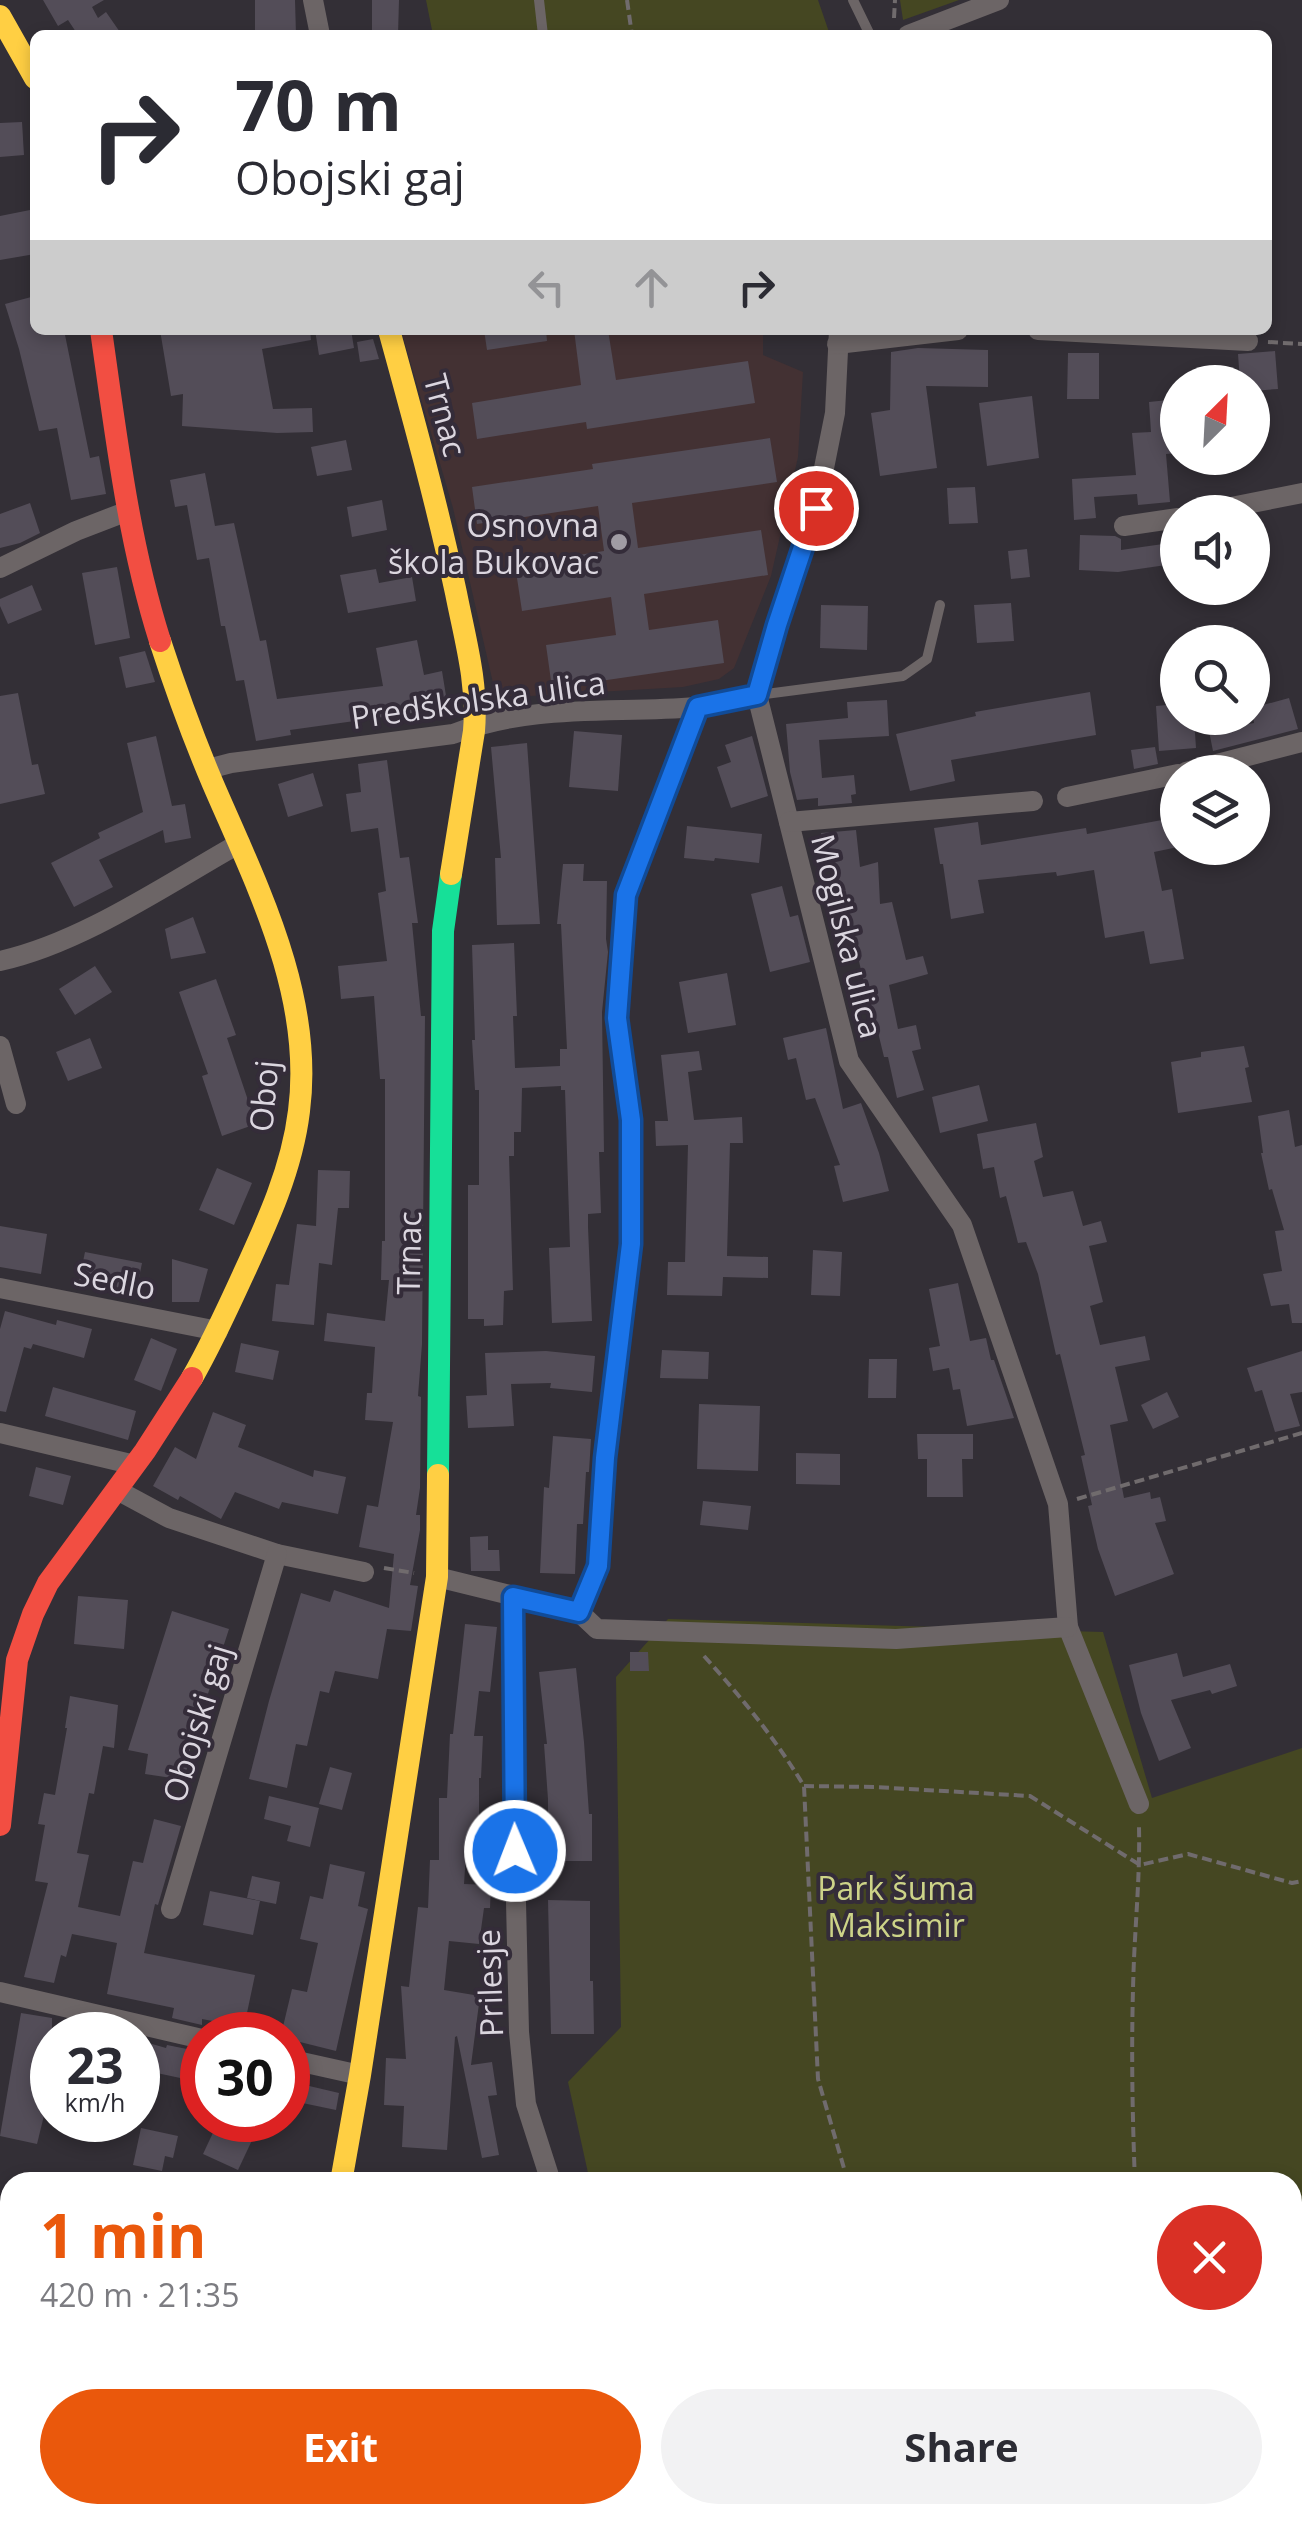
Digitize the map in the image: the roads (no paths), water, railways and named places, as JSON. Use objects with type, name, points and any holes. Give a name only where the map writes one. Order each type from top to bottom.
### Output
[{"type":"street","points":[[313,0],[319,30]]},
{"type":"street","points":[[900,29],[999,0]]},
{"type":"street","points":[[0,16],[30,69]]},
{"type":"street","name":"Oboj","points":[[0,1825],[9,1659],[48,1583],[135,1465],[218,1331],[271,1214],[290,1158],[300,1107],[298,1022],[272,930],[150,612],[128,511],[102,335]]},
{"type":"street","name":"Trnac","points":[[342,2172],[437,1577],[443,931],[476,725],[476,691],[440,512],[391,335]]},
{"type":"street","name":"Mogilska ulica","points":[[872,335],[838,337],[835,413],[816,508],[757,695],[849,1062],[962,1225],[1058,1504],[1068,1626],[1139,1804]]},
{"type":"street","points":[[1133,335],[1248,341]]},
{"type":"street","points":[[1270,499],[1302,493]]},
{"type":"street","points":[[0,568],[128,511]]},
{"type":"street","points":[[1124,526],[1160,521]]},
{"type":"street","name":"Predškolska ulica","points":[[208,769],[232,762],[453,734],[508,718],[594,709],[698,707],[757,695]]},
{"type":"street","points":[[579,1612],[598,1566],[605,1458],[631,1244],[631,1120],[617,1018],[626,895],[698,707]]},
{"type":"street","points":[[1252,755],[1302,742]]},
{"type":"street","points":[[1067,797],[1160,778]]},
{"type":"street","points":[[788,822],[1033,801]]},
{"type":"street","points":[[0,961],[61,940],[103,920],[240,843]]},
{"type":"street","points":[[0,1046],[16,1104]]},
{"type":"street","name":"Sedlo","points":[[0,1288],[218,1331]]},
{"type":"street","points":[[0,1433],[135,1465]]},
{"type":"street","points":[[117,1490],[169,1518],[278,1554],[364,1572]]},
{"type":"street","name":"Obojski gaj","points":[[172,1909],[278,1554]]},
{"type":"street","points":[[437,1577],[579,1612],[597,1630],[896,1639],[1068,1626]]},
{"type":"street","name":"Prilesje","points":[[513,1597],[520,2032],[526,2104],[548,2172]]},
{"type":"street","points":[[0,1992],[180,2034]]},
{"type":"street","points":[[310,2063],[360,2075]]},
{"type":"lane","points":[[538,0],[542,30]]},
{"type":"lane","points":[[853,0],[868,30]]},
{"type":"lane","points":[[757,695],[903,676],[927,659],[940,605]]},
{"type":"place","name":"Osnovna škola Bukovac","points":[[619,542]]},
{"type":"park label","name":"Park šuma Maksimir","points":[[896,1906]]}]
